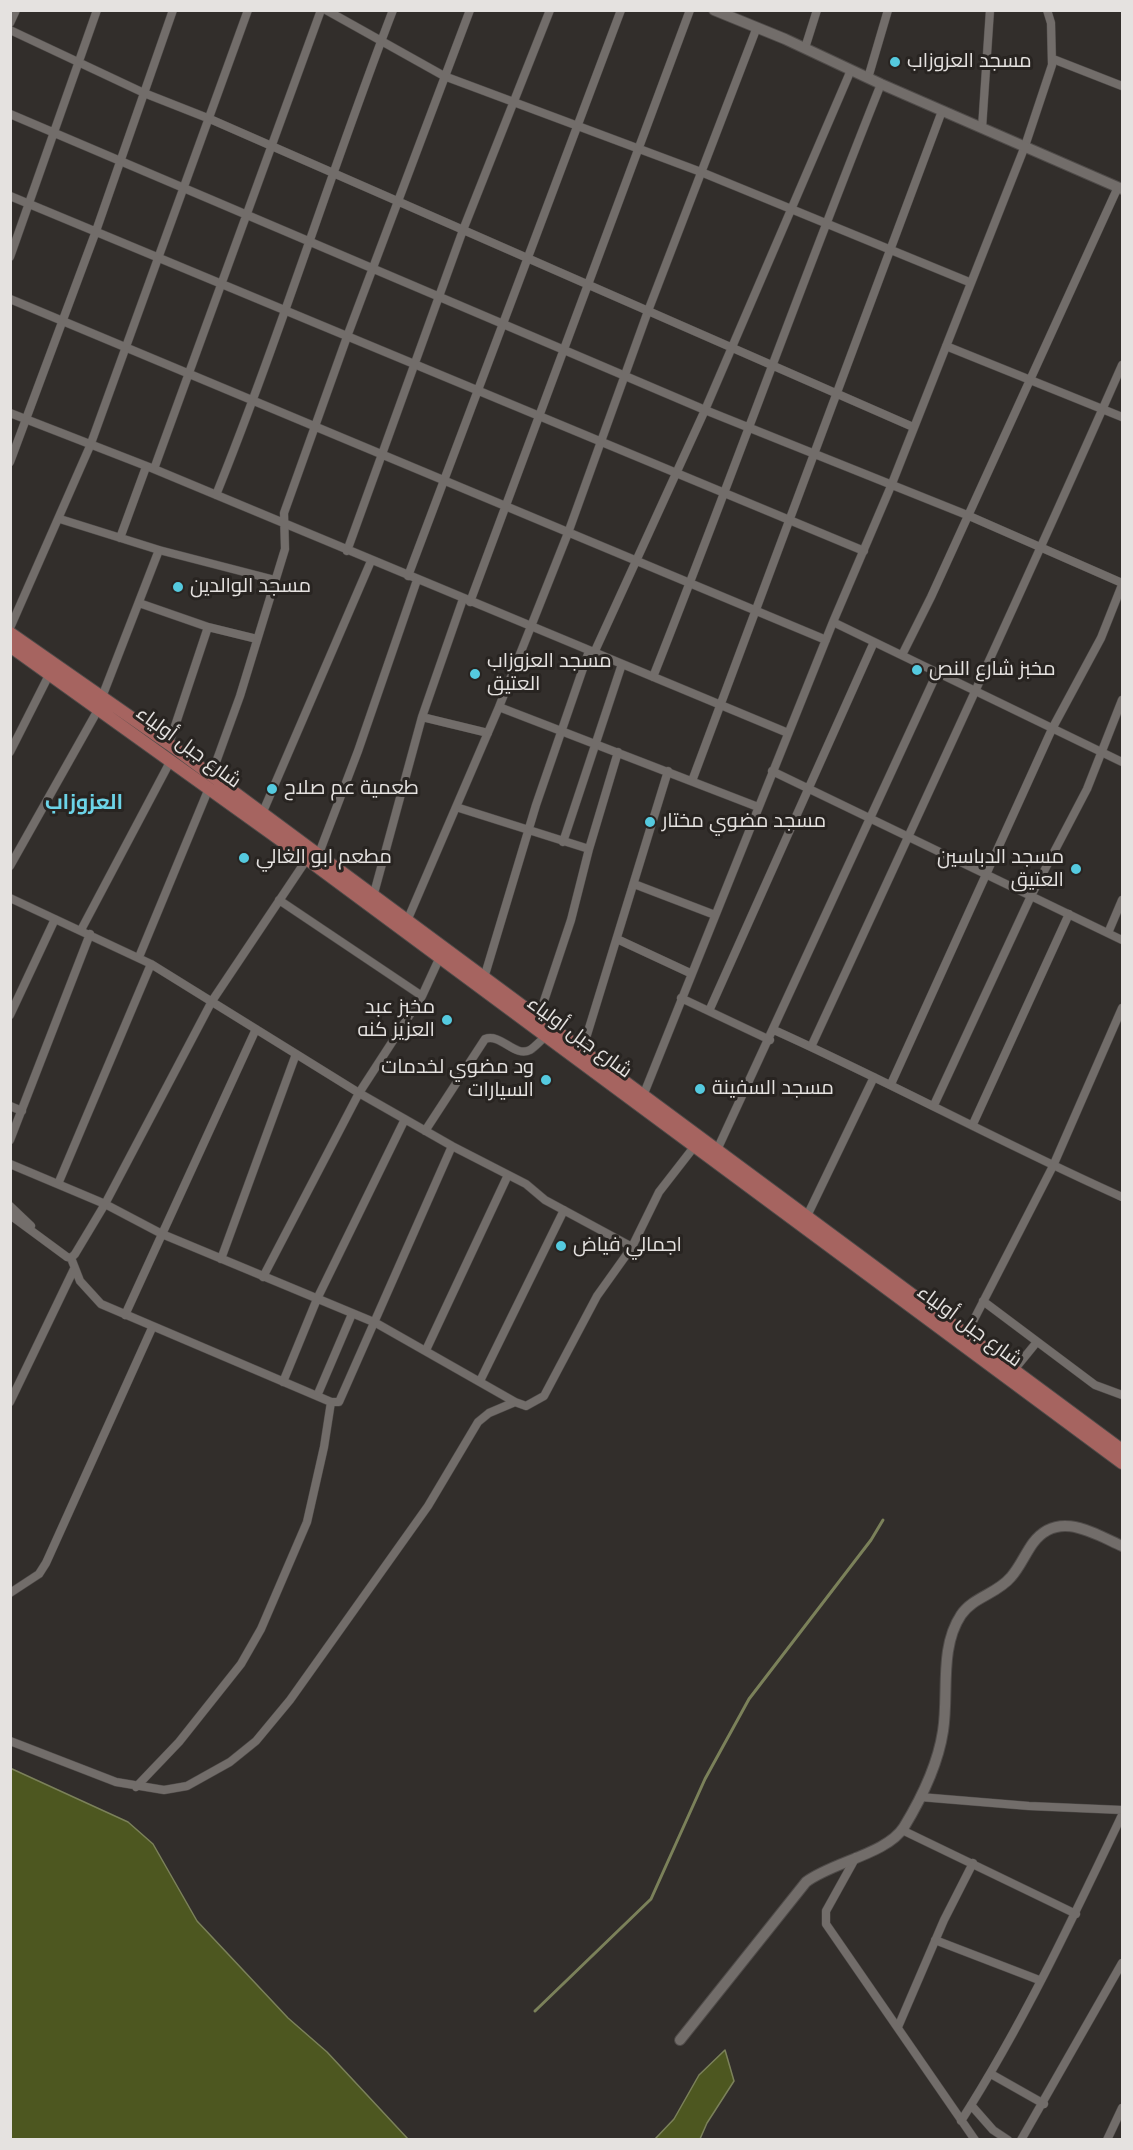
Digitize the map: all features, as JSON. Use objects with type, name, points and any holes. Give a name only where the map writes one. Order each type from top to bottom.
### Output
[{"type":"main road","name":"شارع جبل أولياء","points":[[10,633],[171,760],[262,814],[312,858]]},
{"type":"main road","name":"شارع جبل أولياء","points":[[10,646],[50,673],[169,744],[210,782],[353,888],[439,959],[1122,1463]]},
{"type":"main road","name":"شارع جبل أولياء","points":[[353,888],[373,897],[407,921],[1122,1450]]},
{"type":"street","points":[[10,23],[16,10]]},
{"type":"street","points":[[10,257],[56,132],[97,10]]},
{"type":"street","points":[[10,462],[96,231],[173,10]]},
{"type":"street","points":[[10,628],[60,519],[90,446],[248,10]]},
{"type":"street","points":[[120,538],[190,374],[270,146],[321,10]]},
{"type":"street","points":[[326,10],[444,76],[701,172],[969,282]]},
{"type":"street","points":[[216,495],[254,401],[308,242],[393,10]]},
{"type":"street","points":[[139,957],[210,782],[257,639],[287,543],[283,524],[284,513],[348,334],[470,10]]},
{"type":"street","points":[[347,551],[463,230],[550,10]]},
{"type":"street","points":[[408,576],[621,10]]},
{"type":"street","points":[[373,897],[422,717],[466,600],[566,351],[637,149],[690,10]]},
{"type":"street","points":[[714,10],[1120,188],[902,655]]},
{"type":"street","points":[[805,48],[817,10]]},
{"type":"street","points":[[868,78],[888,10]]},
{"type":"street","points":[[982,128],[990,10]]},
{"type":"street","points":[[643,1096],[690,973],[832,622],[891,486],[969,282],[1025,146],[1049,81],[1053,58],[1051,23],[1047,10]]},
{"type":"street","points":[[407,921],[488,734],[568,533],[648,311],[757,27]]},
{"type":"street","points":[[10,30],[144,93],[210,119],[397,203],[913,427]]},
{"type":"street","points":[[1053,58],[1122,86]]},
{"type":"street","points":[[484,978],[528,831],[591,652],[636,561],[705,410],[851,70]]},
{"type":"street","points":[[653,677],[725,493],[747,428],[825,223],[881,84]]},
{"type":"street","points":[[692,781],[753,610],[837,394],[889,248],[942,111]]},
{"type":"street","points":[[10,114],[747,428],[967,515],[1122,584],[1101,638],[1052,729],[891,1084]]},
{"type":"street","points":[[10,196],[286,308],[600,443],[864,550]]},
{"type":"street","points":[[10,299],[314,428],[826,640]]},
{"type":"street","points":[[946,346],[1122,417]]},
{"type":"street","points":[[811,1047],[974,691],[1042,549],[1122,365]]},
{"type":"street","points":[[10,413],[216,495],[788,733]]},
{"type":"street","points":[[60,519],[120,538],[275,580]]},
{"type":"street","points":[[10,866],[101,703],[159,549]]},
{"type":"street","points":[[262,814],[371,561]]},
{"type":"street","points":[[71,1258],[105,1204],[212,1001],[279,900],[312,858],[358,751],[417,580]]},
{"type":"street","points":[[139,603],[208,627],[257,639]]},
{"type":"street","points":[[832,622],[1122,762]]},
{"type":"street","points":[[169,744],[208,627]]},
{"type":"street","points":[[709,1011],[874,642]]},
{"type":"street","points":[[563,842],[622,664]]},
{"type":"street","points":[[10,752],[50,673]]},
{"type":"street","points":[[717,1150],[770,1040],[937,674]]},
{"type":"street","points":[[934,1105],[1030,896],[1087,789],[1122,700]]},
{"type":"street","points":[[499,707],[758,807]]},
{"type":"street","points":[[422,717],[488,734]]},
{"type":"street","points":[[538,1019],[546,1003],[571,920],[618,752]]},
{"type":"street","points":[[81,930],[171,760]]},
{"type":"street","points":[[582,1051],[668,771]]},
{"type":"street","points":[[772,771],[1122,940]]},
{"type":"street","points":[[456,807],[589,849]]},
{"type":"street","points":[[634,884],[715,915]]},
{"type":"street","points":[[10,898],[139,957],[359,1093],[452,1146],[526,1184],[545,1200],[632,1247]]},
{"type":"street","points":[[279,900],[422,996]]},
{"type":"street","points":[[1108,933],[1122,900]]},
{"type":"street","points":[[973,1124],[1069,914]]},
{"type":"street","points":[[10,1014],[55,919]]},
{"type":"street","points":[[10,1140],[90,934]]},
{"type":"street","points":[[617,939],[690,973]]},
{"type":"street","points":[[263,1277],[359,1093],[422,996],[439,959]]},
{"type":"street","points":[[58,1184],[151,964]]},
{"type":"street","points":[[681,998],[770,1040]]},
{"type":"street","points":[[966,1335],[1053,1166],[1122,1008]]},
{"type":"street","points":[[125,1315],[256,1029]]},
{"type":"street","points":[[774,1030],[891,1084],[1053,1166],[1122,1197]]},
{"type":"street","points":[[425,1131],[485,1039],[494,1037],[523,1052],[529,1051],[545,1037]]},
{"type":"street","points":[[221,1259],[296,1054]]},
{"type":"street","points":[[807,1216],[874,1077]]},
{"type":"street","points":[[10,1106],[22,1111]]},
{"type":"street","points":[[284,1382],[317,1299],[405,1119]]},
{"type":"street","points":[[10,1215],[71,1258],[74,1269],[88,1292],[101,1304],[152,1328],[317,1396],[332,1402],[339,1402],[344,1397],[452,1146]]},
{"type":"street","points":[[10,1164],[105,1204],[162,1234],[376,1323],[515,1402],[526,1406],[544,1396],[597,1296],[632,1247],[659,1192],[694,1147]]},
{"type":"street","points":[[426,1350],[508,1175]]},
{"type":"street","points":[[10,1206],[22,1215],[38,1235]]},
{"type":"street","points":[[480,1381],[564,1210]]},
{"type":"street","points":[[10,1402],[74,1269]]},
{"type":"street","points":[[983,1301],[1095,1386],[1122,1395]]},
{"type":"street","points":[[317,1396],[352,1314]]},
{"type":"street","points":[[10,1593],[39,1574],[46,1563],[152,1328]]},
{"type":"street","points":[[1014,1370],[1036,1343]]},
{"type":"street","points":[[136,1788],[179,1742],[241,1664],[261,1629],[307,1521],[332,1402]]},
{"type":"street","points":[[10,1741],[136,1788],[164,1790],[187,1786],[230,1762],[256,1741],[290,1700],[428,1506],[478,1422],[489,1413],[515,1402]]},
{"type":"street","points":[[680,2040],[795,1893],[816,1875],[886,1843],[902,1830],[920,1797],[941,1744],[949,1651],[956,1626],[965,1610],[1009,1580],[1033,1543],[1051,1528],[1074,1526],[1122,1546]]},
{"type":"street","points":[[920,1797],[1026,1806],[1122,1810]]},
{"type":"street","points":[[961,2121],[991,2074],[1076,1914],[1122,1815]]},
{"type":"street","points":[[902,1830],[1076,1914]]},
{"type":"street","points":[[856,1857],[824,1918],[975,2139]]},
{"type":"street","points":[[898,2027],[935,1940],[973,1863]]},
{"type":"street","points":[[935,1940],[1039,1980]]},
{"type":"street","points":[[1021,2139],[1044,2104],[1122,1963]]},
{"type":"street","points":[[991,2074],[1044,2104]]},
{"type":"street","points":[[971,2105],[993,2130],[1008,2139]]},
{"type":"street","points":[[1107,2139],[1122,2108]]},
{"type":"shaded area","points":[[10,1768],[128,1822],[153,1844],[197,1921],[288,2018],[327,2052],[408,2139],[11,2139]]},
{"type":"shaded area","points":[[725,2050],[734,2081],[707,2123],[700,2139],[655,2139],[674,2119],[699,2075]]},
{"type":"waterway","points":[[535,2011],[651,1899],[705,1779],[749,1699],[871,1540],[883,1520]]},
{"type":"place","name":"مسجد العزوزاب","points":[[895,62]]},
{"type":"place","name":"مسجد الوالدين","points":[[178,587]]},
{"type":"place","name":"مخبز شارع النص","points":[[917,670]]},
{"type":"place","name":"مسجد العزوزاب العتيق","points":[[475,674]]},
{"type":"place","name":"طعمية عم صلاح","points":[[272,789]]},
{"type":"place","name":"مسجد مضوي مختار","points":[[650,822]]},
{"type":"place","name":"مطعم ابو الغالي","points":[[244,858]]},
{"type":"place","name":"مسجد الدباسين العتيق","points":[[1076,869]]},
{"type":"place","name":"مخبز عبد العزيز كنه","points":[[447,1020]]},
{"type":"place","name":"ود مضوي لخدمات السيارات","points":[[546,1080]]},
{"type":"place","name":"مسجد السفينة","points":[[700,1089]]},
{"type":"place","name":"اجمالي فياض","points":[[561,1246]]},
{"type":"district","name":"العزوزاب","points":[[84,804]]}]
